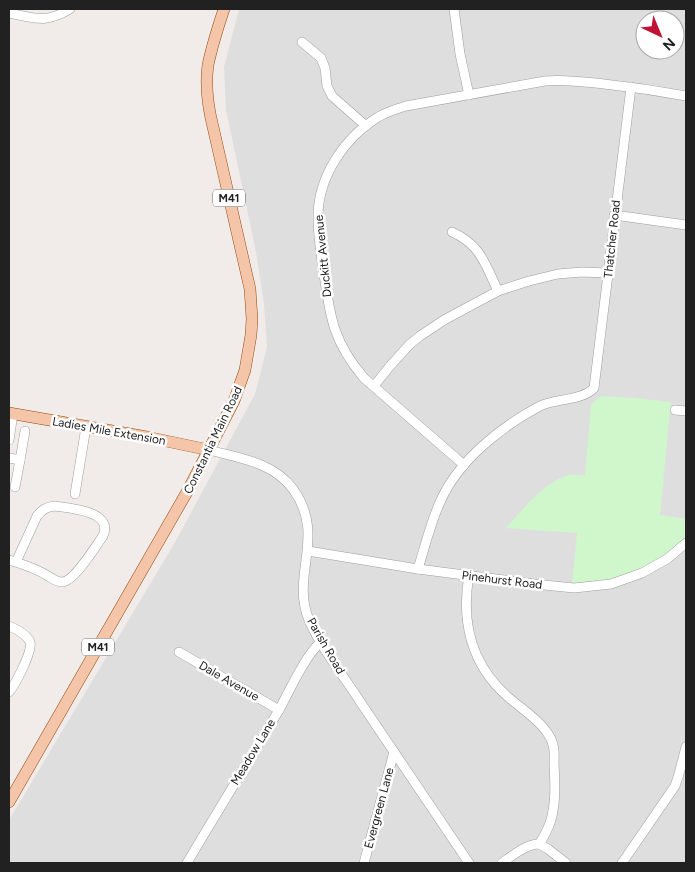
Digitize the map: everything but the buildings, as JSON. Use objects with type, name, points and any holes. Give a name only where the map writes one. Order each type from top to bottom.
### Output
[{"type":"main road","name":"Constantia Main Road","points":[[9,802],[187,492],[234,401],[245,370],[252,319],[250,289],[208,107],[208,66],[224,9]]},
{"type":"main road","name":"Ladies Mile Extension","points":[[11,414],[147,437],[209,450]]},
{"type":"street","points":[[9,13],[45,19],[57,16],[70,9]]},
{"type":"street","points":[[454,9],[460,54],[469,95]]},
{"type":"street","points":[[302,42],[321,58],[332,96],[366,126]]},
{"type":"street","name":"Duckitt Avenue","points":[[464,465],[354,367],[345,353],[332,323],[321,257],[318,217],[319,202],[323,188],[330,169],[340,151],[366,126],[392,110],[554,80],[686,94]]},
{"type":"street","name":"Thatcher Road","points":[[464,465],[480,449],[523,415],[544,404],[584,394],[592,390],[595,385],[614,215],[631,87]]},
{"type":"street","points":[[614,215],[686,225]]},
{"type":"street","points":[[452,232],[475,247],[498,291]]},
{"type":"street","points":[[374,386],[409,345],[420,336],[444,320],[498,291],[529,281],[566,273],[608,273]]},
{"type":"street","points":[[674,410],[686,411]]},
{"type":"street","points":[[9,440],[11,414]]},
{"type":"street","points":[[75,494],[86,427]]},
{"type":"street","points":[[15,488],[25,431]]},
{"type":"street","name":"Parish Road","points":[[209,450],[259,463],[286,482],[301,502],[308,530],[308,551],[303,598],[309,620],[321,642],[469,863]]},
{"type":"street","points":[[9,458],[20,460]]},
{"type":"street","points":[[418,569],[440,501],[448,486],[464,465]]},
{"type":"street","points":[[49,506],[89,512],[97,516],[105,527],[103,536],[76,574],[67,582],[57,581],[36,569],[12,561],[37,516],[49,506]]},
{"type":"street","name":"Pinehurst Road","points":[[308,551],[418,569],[574,588],[610,584],[642,573],[667,559],[686,543]]},
{"type":"street","points":[[469,575],[466,596],[467,623],[473,647],[480,664],[505,695],[540,723],[554,746],[553,810],[547,830],[539,844]]},
{"type":"street","points":[[9,626],[27,637],[31,647],[9,692]]},
{"type":"street","name":"Meadow Lane","points":[[187,863],[305,664],[321,642]]},
{"type":"street","name":"Dale Avenue","points":[[179,652],[279,710]]},
{"type":"street","points":[[622,863],[675,786],[686,747]]},
{"type":"street","name":"Evergreen Lane","points":[[364,863],[394,752]]},
{"type":"street","points":[[388,775],[393,771],[404,768]]},
{"type":"street","points":[[502,863],[529,846],[536,844],[548,849],[566,863]]},
{"type":"shaded area","points":[[239,9],[686,9],[686,863],[9,863],[9,820],[174,544],[255,394],[267,347],[264,304],[256,252],[226,110],[224,67]]},
{"type":"green space","points":[[601,396],[671,402],[660,515],[686,519],[686,541],[655,564],[610,582],[572,586],[577,533],[506,528],[534,497],[551,483],[569,475],[585,475],[591,405]]}]
